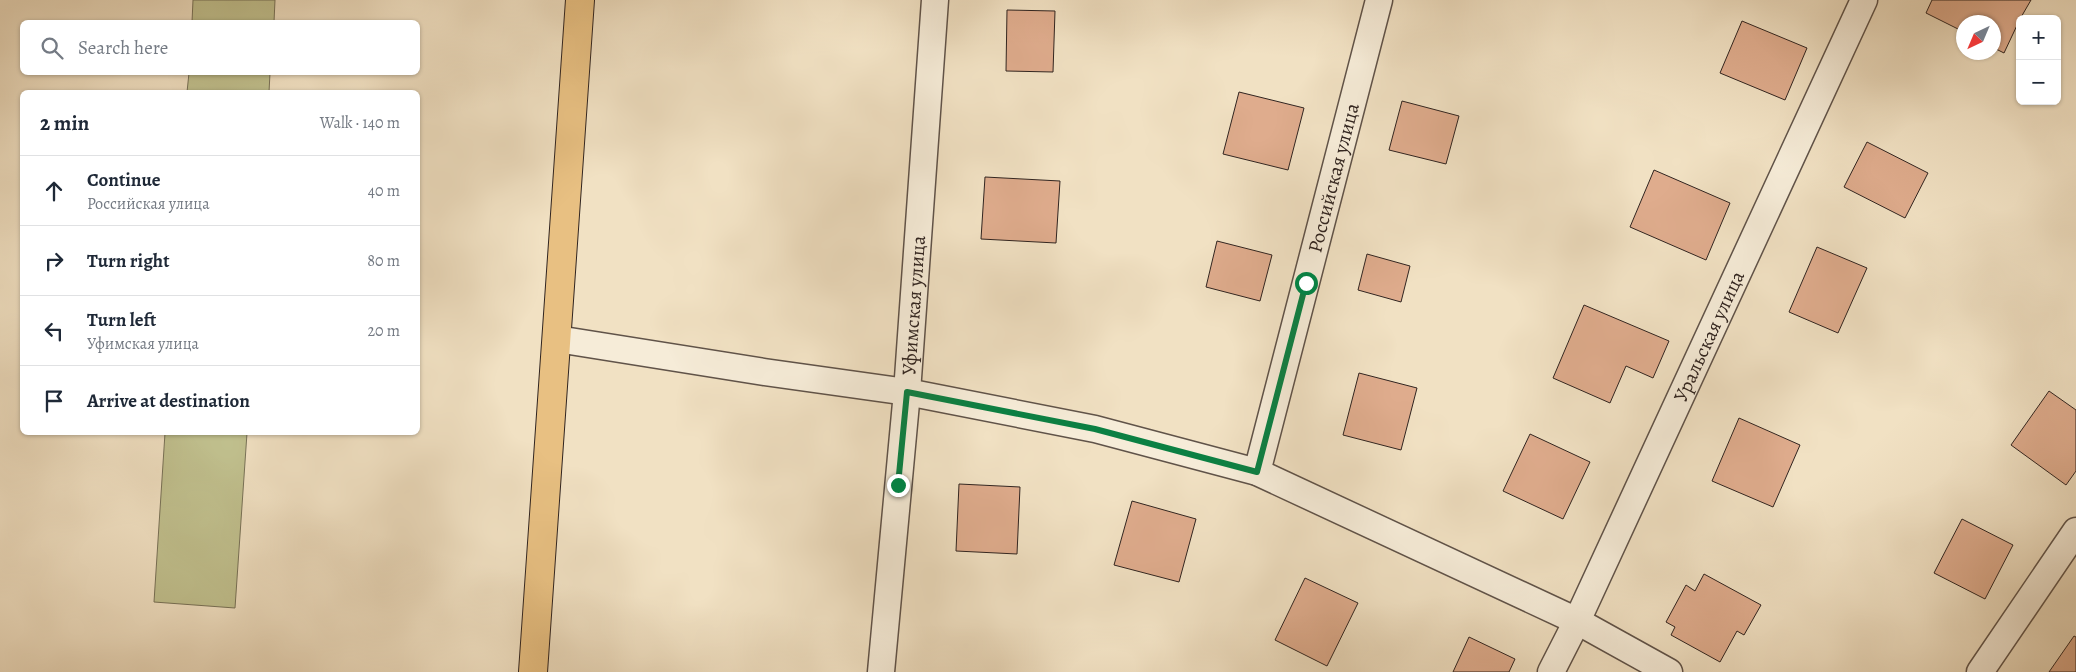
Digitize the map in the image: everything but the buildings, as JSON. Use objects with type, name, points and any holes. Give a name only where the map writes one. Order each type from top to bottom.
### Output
[{"type":"main road","points":[[534,672],[580,0]]},
{"type":"street","name":"Уфимская улица","points":[[881,672],[907,392],[935,0]]},
{"type":"street","name":"Российская улица","points":[[1257,472],[1379,0]]},
{"type":"street","name":"Уральская улица","points":[[1551,672],[1577,621],[1864,0]]},
{"type":"street","points":[[557,339],[764,372],[907,392],[1095,429],[1257,472],[1577,621],[1670,672]]},
{"type":"street","points":[[1980,672],[2076,531]]},
{"type":"green space","points":[[193,0],[275,0],[274,20],[192,20]]},
{"type":"green space","points":[[189,75],[270,75],[269,90],[187,90]]},
{"type":"green space","points":[[165,435],[247,435],[235,608],[154,602]]},
{"type":"route","points":[[898,485],[907,392],[1095,429],[1257,472],[1306,283]]}]
